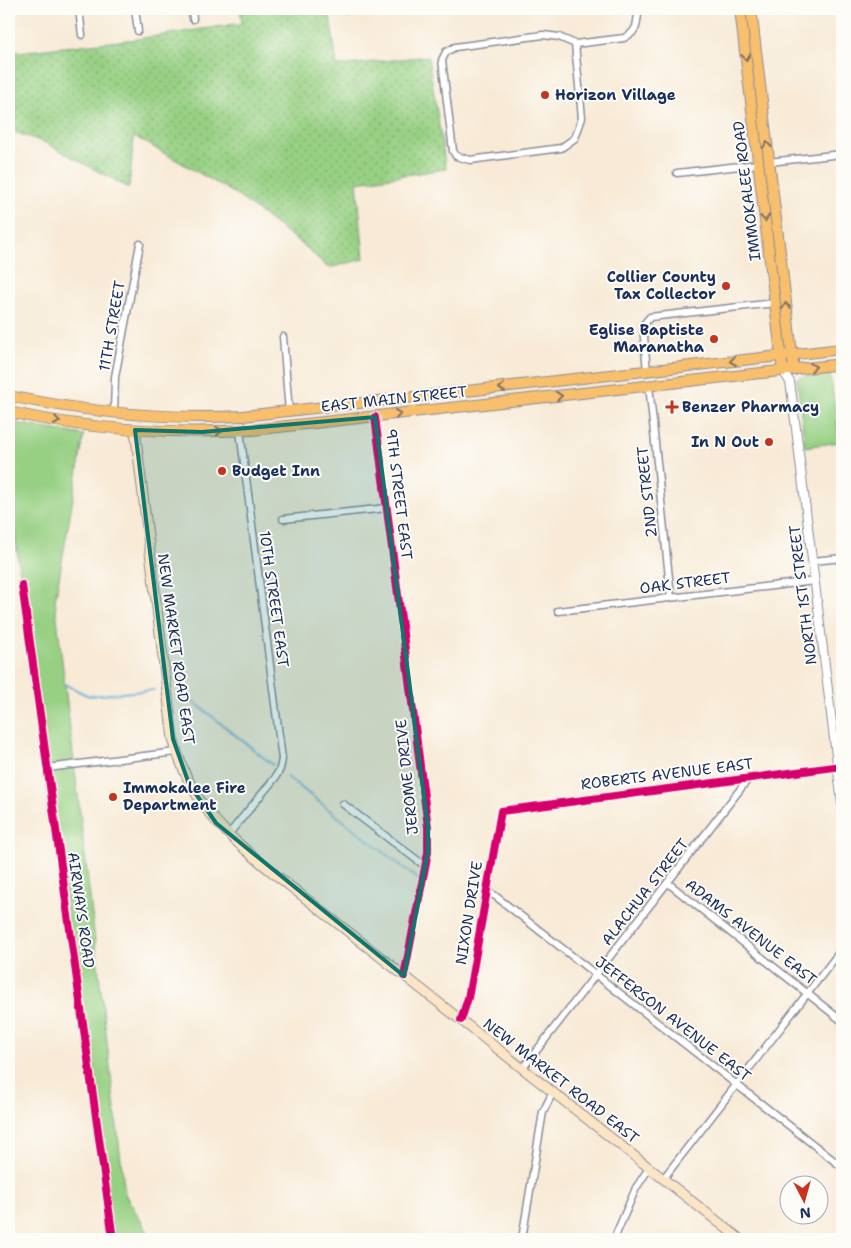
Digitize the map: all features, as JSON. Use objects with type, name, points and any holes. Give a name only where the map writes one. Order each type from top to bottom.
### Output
[{"type":"main road","name":"IMMOKALEE ROAD","points":[[740,9],[764,163]]},
{"type":"main road","name":"IMMOKALEE ROAD","points":[[750,9],[775,260],[794,370]]},
{"type":"main road","name":"IMMOKALEE ROAD","points":[[775,260],[775,303],[783,370]]},
{"type":"main road","name":"EAST MAIN STREET","points":[[9,396],[114,413],[226,417],[374,403],[842,349]]},
{"type":"main road","name":"EAST MAIN STREET","points":[[9,412],[55,421],[135,430],[240,431],[842,364]]},
{"type":"main road","points":[[647,372],[649,385]]},
{"type":"main road","points":[[374,403],[375,417]]},
{"type":"main road","points":[[135,430],[136,414]]},
{"type":"main road","name":"NEW MARKET ROAD EAST","points":[[135,430],[168,714],[176,752],[197,798],[228,835],[272,872],[740,1239]]},
{"type":"street","points":[[79,9],[82,35]]},
{"type":"street","points":[[135,9],[138,31]]},
{"type":"street","points":[[192,9],[193,19]]},
{"type":"street","points":[[575,44],[582,118],[575,138],[560,148],[470,160],[456,156],[453,151],[442,60],[446,52],[455,47],[543,35],[559,37],[575,44],[624,38],[632,33],[636,27],[639,9]]},
{"type":"street","points":[[842,9],[842,14]]},
{"type":"street","points":[[677,173],[842,154]]},
{"type":"street","name":"11TH STREET","points":[[114,413],[117,368],[140,244]]},
{"type":"street","points":[[647,372],[643,325],[650,316],[775,303]]},
{"type":"street","points":[[283,337],[289,412]]},
{"type":"street","name":"NORTH 1ST STREET","points":[[783,370],[790,382],[840,766],[842,804]]},
{"type":"street","name":"NORTH 1ST STREET","points":[[790,382],[794,370]]},
{"type":"street","name":"2ND STREET","points":[[649,385],[671,597]]},
{"type":"street","name":"9TH STREET EAST","points":[[375,417],[396,574]]},
{"type":"street","name":"10TH STREET EAST","points":[[228,835],[279,771],[282,759],[240,431]]},
{"type":"street","points":[[283,519],[387,508]]},
{"type":"street","points":[[813,561],[842,558]]},
{"type":"street","name":"JEROME DRIVE","points":[[396,574],[428,827],[425,866],[404,976]]},
{"type":"street","name":"OAK STREET","points":[[558,611],[815,581]]},
{"type":"street","name":"AIRWAYS ROAD","points":[[22,585],[113,1239]]},
{"type":"street","points":[[47,768],[176,752]]},
{"type":"street","name":"ROBERTS AVENUE EAST","points":[[501,811],[840,766]]},
{"type":"street","name":"ALACHUA STREET","points":[[523,1068],[749,778]]},
{"type":"street","points":[[343,804],[425,866]]},
{"type":"street","name":"NIXON DRIVE","points":[[461,1020],[468,998],[501,811]]},
{"type":"street","name":"ADAMS AVENUE EAST","points":[[668,883],[842,1021]]},
{"type":"street","name":"JEFFERSON AVENUE EAST","points":[[486,893],[494,896],[597,975],[842,1167]]},
{"type":"street","points":[[663,1179],[842,949]]},
{"type":"street","points":[[522,1239],[543,1112],[553,1092]]},
{"type":"street","points":[[614,1239],[636,1188],[649,1168]]},
{"type":"highlighted area","points":[[375,417],[428,827],[428,852],[404,976],[216,823],[189,784],[173,739],[135,430],[202,432]]},
{"type":"green space","points":[[240,9],[329,9],[337,66],[428,56],[446,169],[357,182],[364,259],[328,268],[307,248],[234,193],[134,136],[129,188],[46,143],[9,130],[9,53],[137,39],[242,23]]},
{"type":"green space","points":[[830,374],[840,442],[805,447],[797,379],[800,377]]},
{"type":"green space","points":[[9,422],[84,435],[55,601],[125,1194],[152,1239],[113,1239],[9,494]]},
{"type":"waterway","points":[[66,685],[89,696],[154,690]]},
{"type":"waterway","points":[[179,690],[273,765]]},
{"type":"waterway","points":[[286,776],[418,879]]},
{"type":"cycle path","points":[[375,417],[428,827],[428,852],[404,976]]},
{"type":"cycle path","points":[[22,585],[113,1239]]},
{"type":"cycle path","points":[[461,1020],[468,998],[501,811],[842,766]]},
{"type":"place","name":"Horizon Village","points":[[545,95]]},
{"type":"place","name":"Collier County Tax Collector","points":[[726,286]]},
{"type":"place","name":"Eglise Baptiste Maranatha","points":[[714,339]]},
{"type":"place","name":"Benzer Pharmacy","points":[[672,407]]},
{"type":"place","name":"In N Out","points":[[769,442]]},
{"type":"place","name":"Budget Inn","points":[[222,471]]},
{"type":"place","name":"Immokalee Fire Department","points":[[113,797]]}]
